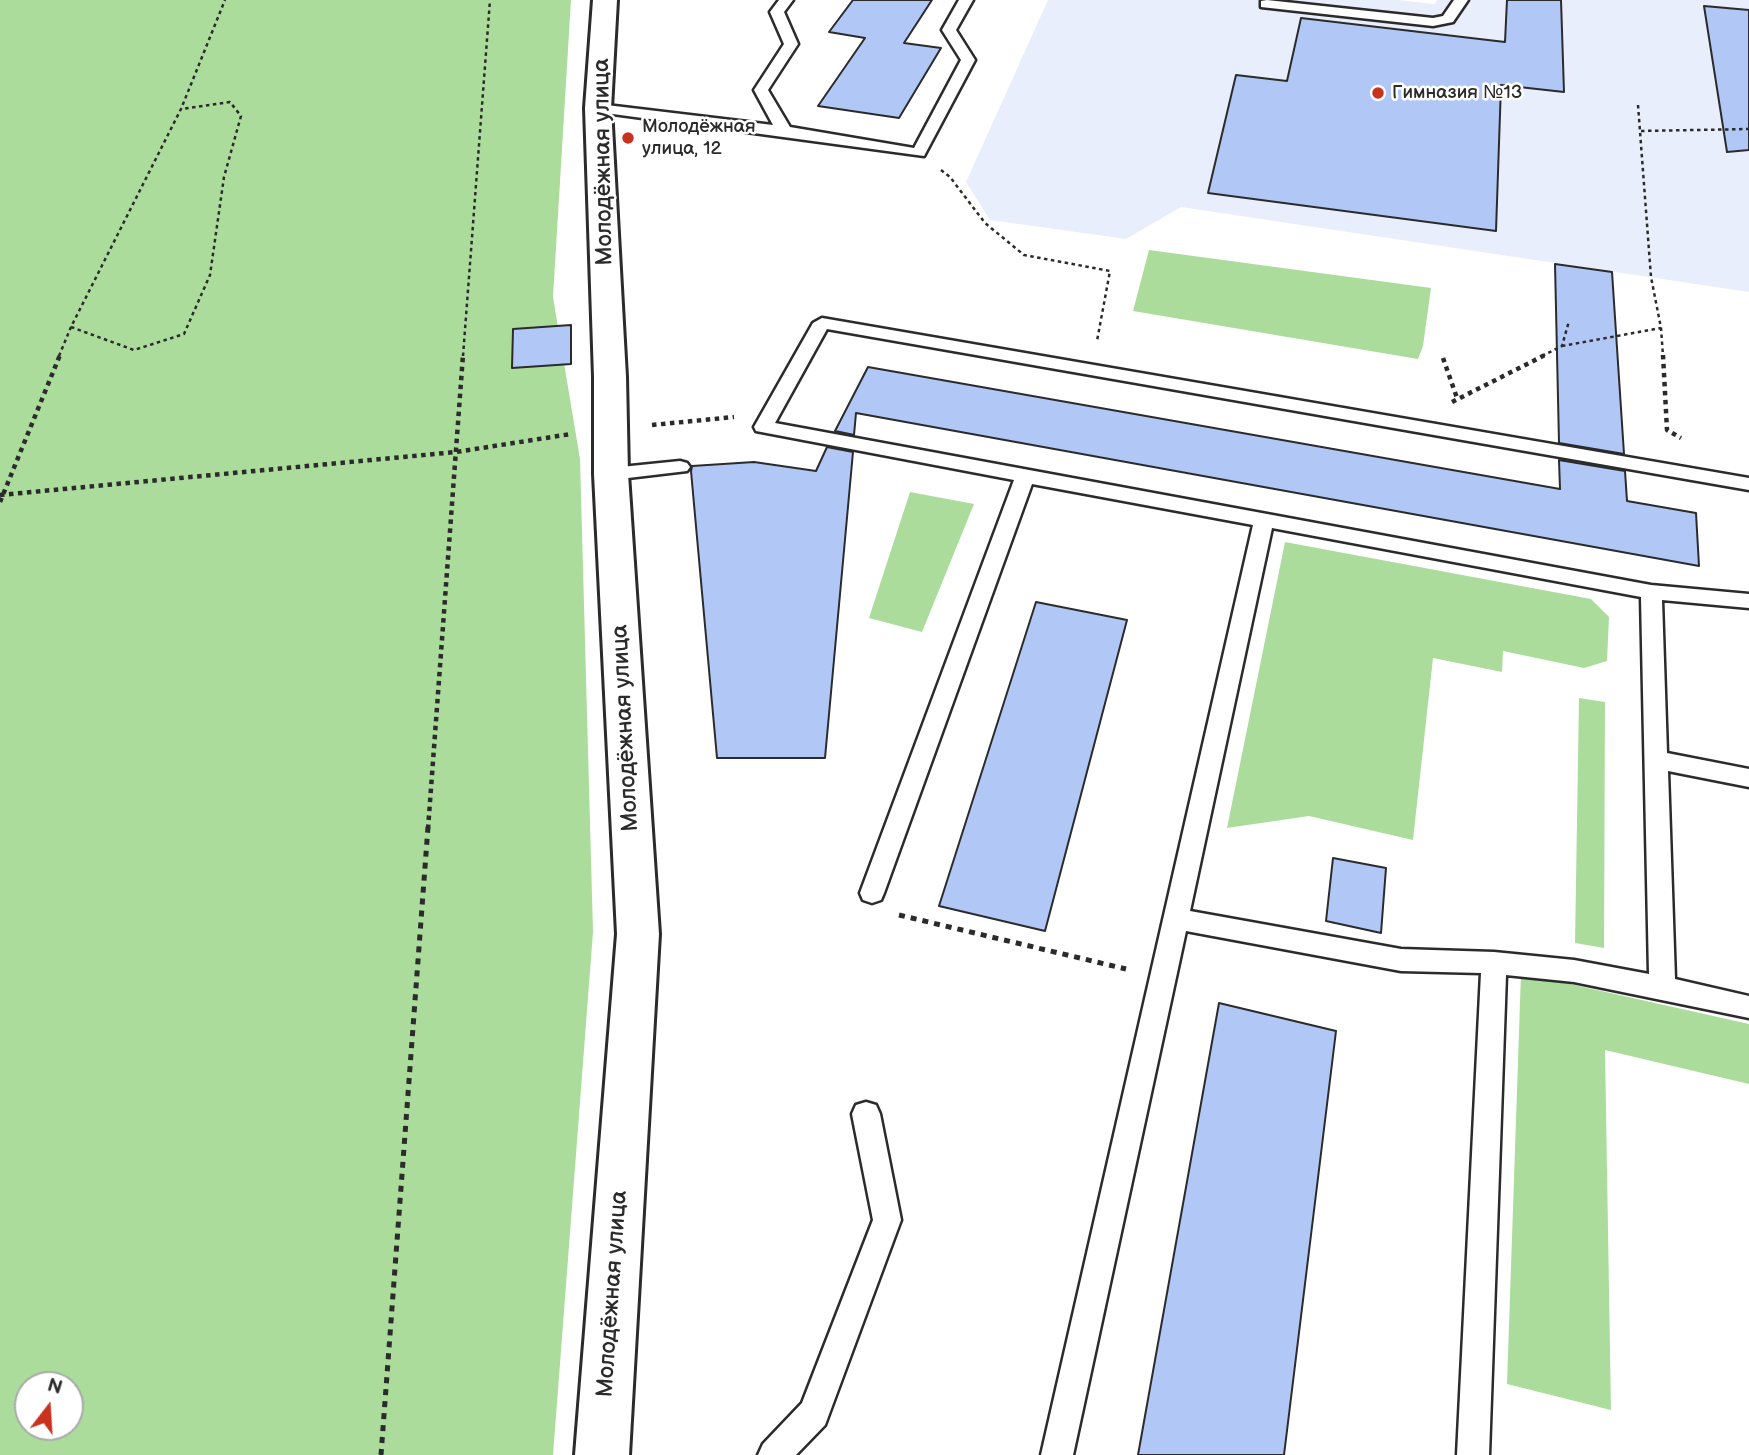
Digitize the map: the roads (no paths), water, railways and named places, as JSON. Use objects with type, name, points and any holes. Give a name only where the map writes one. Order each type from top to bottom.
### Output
[{"type":"street","name":"Молодёжная улица","points":[[602,1455],[638,934],[611,474],[610,377],[598,108],[605,0]]},
{"type":"lane","points":[[784,131],[761,90],[791,44],[777,12],[786,0]]},
{"type":"lane","points":[[598,108],[784,131],[919,153],[968,60],[949,30],[966,0]]},
{"type":"lane","points":[[1266,4],[1433,22],[1448,19],[1461,0]]},
{"type":"lane","points":[[1749,484],[822,323],[763,427],[1651,592],[1749,601]]},
{"type":"lane","points":[[611,474],[680,467]]},
{"type":"lane","points":[[872,893],[1025,476]]},
{"type":"lane","points":[[1057,1455],[1264,519]]},
{"type":"lane","points":[[1651,592],[1662,987]]},
{"type":"lane","points":[[1656,760],[1749,778]]},
{"type":"lane","points":[[1176,919],[1401,960],[1494,963],[1574,971],[1749,1007]]},
{"type":"lane","points":[[1473,1455],[1494,963]]},
{"type":"lane","points":[[774,1455],[814,1413],[887,1220],[866,1114]]},
{"type":"place","name":"Гимназия №13","points":[[1378,93]]},
{"type":"place","name":"Молодёжная улица, 12","points":[[628,138]]}]
